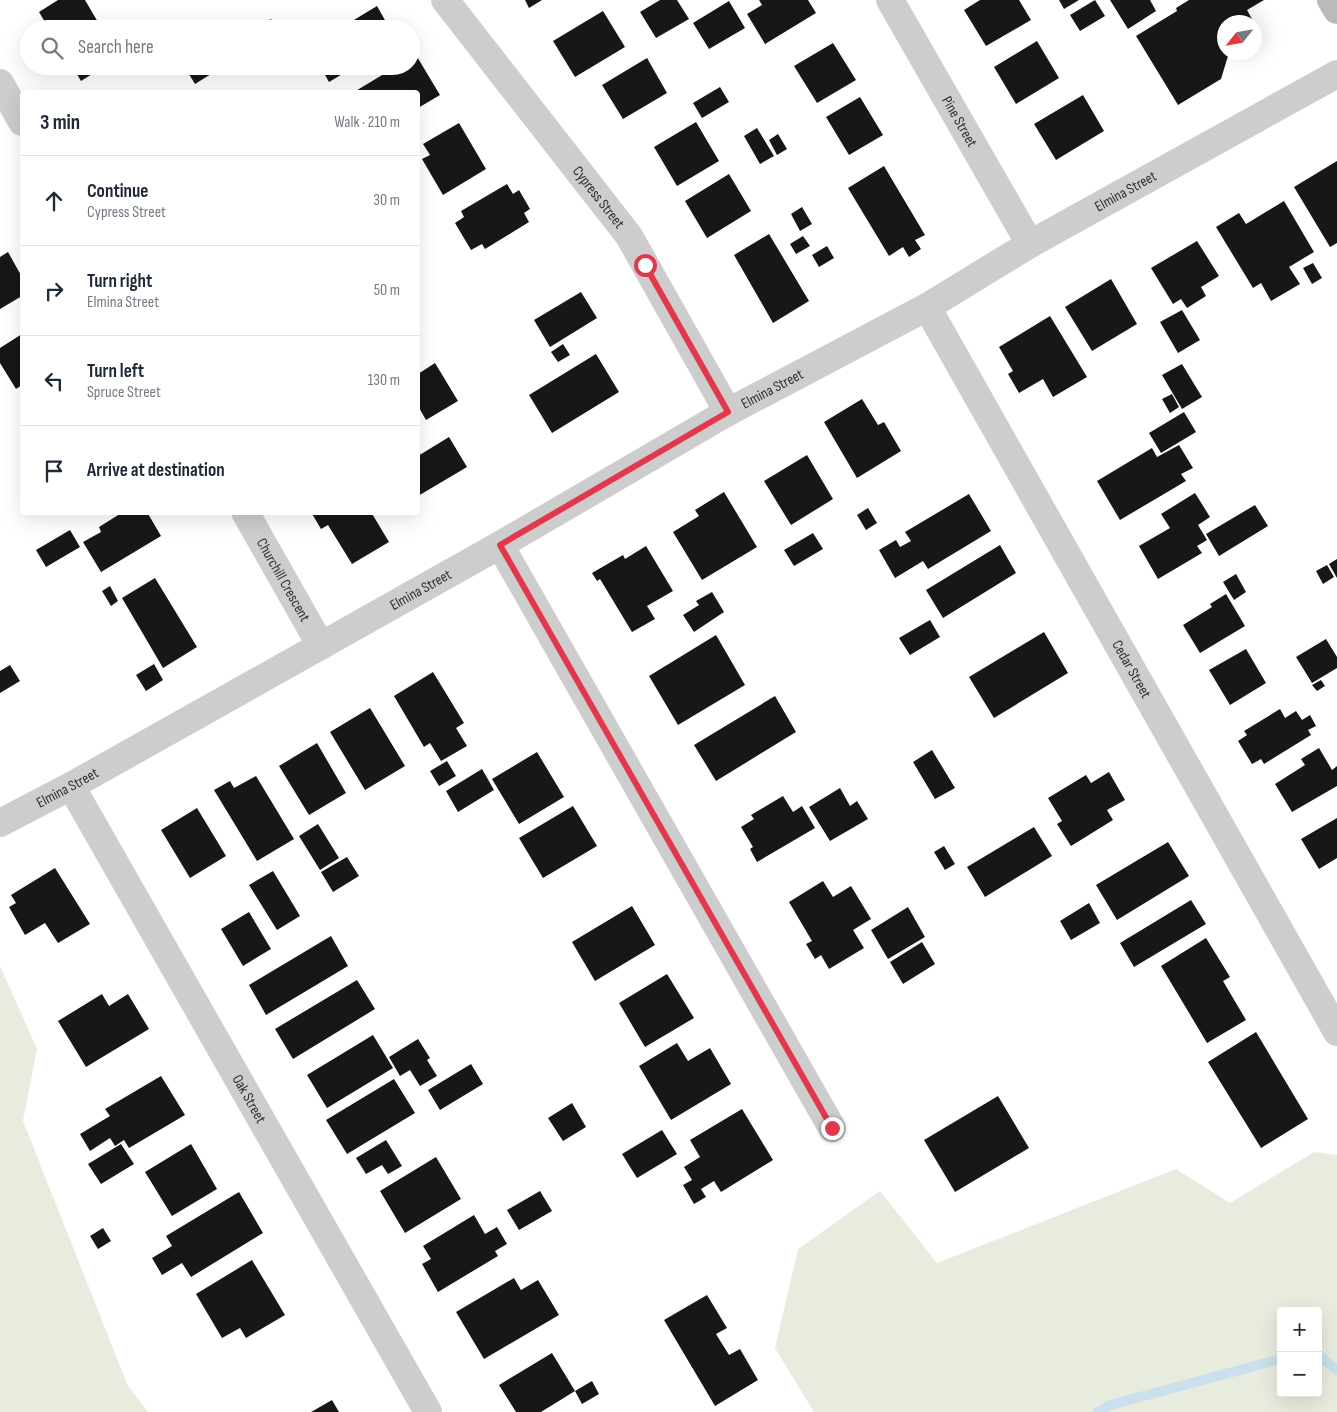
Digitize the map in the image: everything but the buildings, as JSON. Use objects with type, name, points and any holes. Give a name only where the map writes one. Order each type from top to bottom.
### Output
[{"type":"main road","points":[[1331,0],[1337,10]]},
{"type":"street","name":"Cypress Street","points":[[445,0],[629,236],[728,412]]},
{"type":"street","name":"Pine Street","points":[[890,0],[1030,244]]},
{"type":"street","name":"Elmina Street","points":[[0,823],[71,786],[500,545],[728,412],[927,308],[1030,244],[1337,74]]},
{"type":"street","points":[[0,83],[20,118]]},
{"type":"street","name":"Cedar Street","points":[[927,308],[1337,1032]]},
{"type":"street","name":"Churchill Crescent","points":[[247,515],[321,646]]},
{"type":"street","points":[[500,545],[832,1128]]},
{"type":"street","name":"Oak Street","points":[[71,786],[428,1412]]},
{"type":"shaded area","points":[[0,966],[37,1049],[23,1121],[128,1386],[148,1412],[0,1412]]},
{"type":"shaded area","points":[[1314,1152],[1337,1155],[1337,1412],[814,1412],[775,1348],[798,1249],[880,1191],[937,1263],[1176,1169],[1230,1203]]},
{"type":"waterway","points":[[1322,1358],[1337,1370]]},
{"type":"waterway","points":[[1098,1412],[1110,1405],[1277,1360]]},
{"type":"route","points":[[645,265],[728,412],[500,545],[832,1128]]}]
